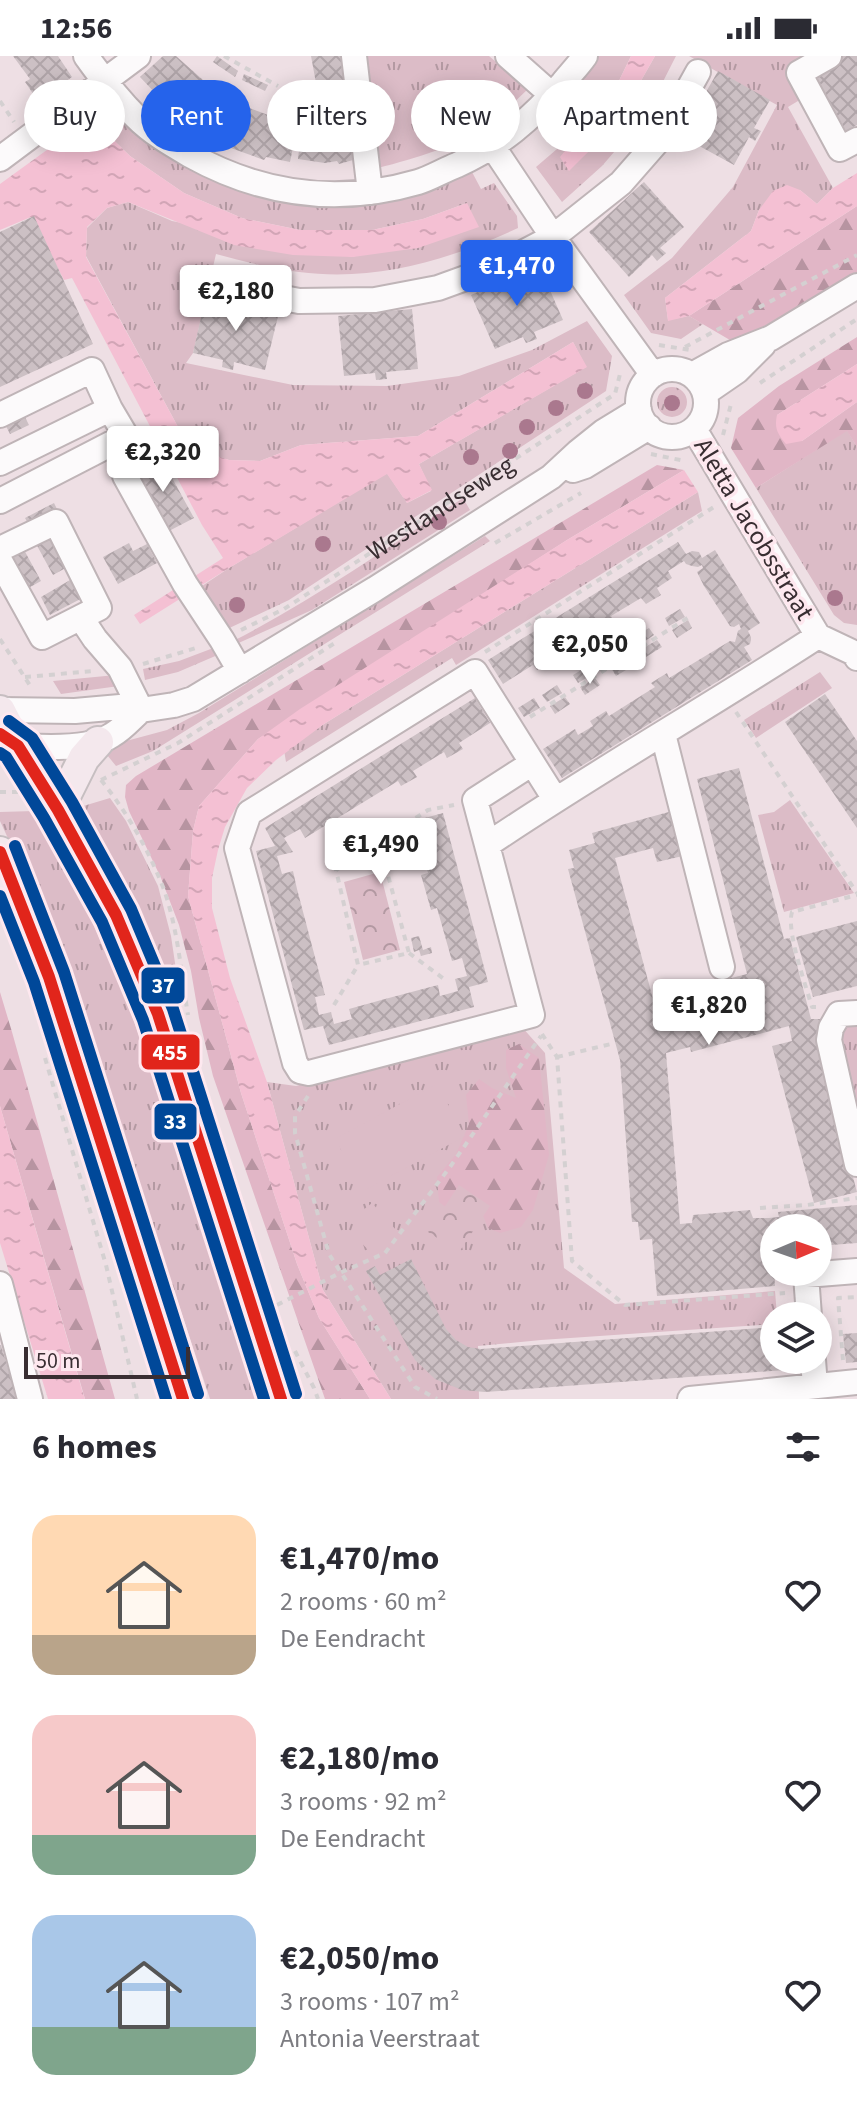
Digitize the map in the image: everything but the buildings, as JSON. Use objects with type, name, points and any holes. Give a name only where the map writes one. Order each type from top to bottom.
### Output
[{"type":"main road","points":[[0,710],[6,741],[58,810],[116,915],[158,1014],[281,1399]]},
{"type":"main road","points":[[58,810],[84,758],[98,742]]},
{"type":"main road","points":[[0,852],[49,977],[183,1399]]},
{"type":"street","points":[[86,56],[103,80]]},
{"type":"street","points":[[107,80],[138,56]]},
{"type":"street","points":[[354,56],[370,192]]},
{"type":"street","points":[[508,56],[536,81]]},
{"type":"street","points":[[565,80],[585,56]]},
{"type":"street","points":[[829,56],[799,73],[840,149],[857,140]]},
{"type":"street","points":[[217,285],[299,301],[375,300],[438,288],[496,267],[553,237],[621,183],[663,135],[698,72]]},
{"type":"street","points":[[125,104],[165,141],[211,167],[250,182],[297,193],[340,195],[421,181],[482,152]]},
{"type":"street","points":[[520,127],[536,112]]},
{"type":"street","points":[[0,159],[24,141]]},
{"type":"street","points":[[496,152],[553,237],[653,375]]},
{"type":"street","points":[[699,384],[728,355],[771,338],[857,286]]},
{"type":"street","points":[[0,415],[92,370],[126,436],[0,501]]},
{"type":"street","points":[[662,370],[683,370],[699,384],[706,409],[704,417],[694,429],[676,437],[657,433],[644,419],[638,402],[642,387],[653,375],[662,370]]},
{"type":"street","points":[[0,463],[110,409]]},
{"type":"street","name":"Westlandseweg","points":[[0,710],[75,711],[120,707],[141,710],[193,699],[375,589],[551,477],[603,432],[644,419]]},
{"type":"street","name":"Aletta Jacobsstraat","points":[[694,429],[818,636],[856,654]]},
{"type":"street","points":[[125,476],[188,588],[240,671]]},
{"type":"street","points":[[0,549],[56,522],[99,608],[42,637],[0,561]]},
{"type":"street","points":[[6,741],[74,746],[98,742],[112,736],[141,710],[120,668],[81,618]]},
{"type":"street","points":[[487,845],[555,799],[726,696],[818,636]]},
{"type":"street","points":[[531,764],[475,800],[537,1024],[309,1073],[300,1071],[295,1063],[237,848],[249,813],[475,672],[555,799]]},
{"type":"street","points":[[663,734],[722,967]]},
{"type":"street","points":[[848,1013],[831,1028],[829,1040],[857,1164]]},
{"type":"street","points":[[808,1302],[806,1275],[857,1271]]},
{"type":"street","points":[[0,1284],[30,1399]]},
{"type":"street","points":[[814,1374],[815,1386]]},
{"type":"street","points":[[690,1399],[851,1383]]},
{"type":"path","points":[[224,56],[267,80]]},
{"type":"path","points":[[637,353],[652,344],[683,348],[857,255]]},
{"type":"path","points":[[750,389],[857,319]]},
{"type":"path","name":"Westlandseweg","points":[[0,639],[25,677],[138,665],[222,640],[284,609],[615,394],[622,367],[637,353]]},
{"type":"path","points":[[475,672],[483,654],[734,495]]},
{"type":"path","points":[[511,729],[689,617]]},
{"type":"path","points":[[726,696],[857,894],[792,912],[789,921],[812,1007],[848,1013]]},
{"type":"path","points":[[102,780],[136,831],[163,887],[178,950],[189,1025]]},
{"type":"path","points":[[334,1005],[358,965],[336,870],[428,810],[475,800]]},
{"type":"path","points":[[379,842],[409,953],[444,979]]},
{"type":"path","points":[[358,965],[409,953]]},
{"type":"path","points":[[275,1306],[385,1253],[450,1167],[537,1024],[557,1057],[572,1261],[625,1305],[807,1291]]},
{"type":"path","points":[[557,1057],[615,1043]]},
{"type":"path","points":[[44,1053],[106,1265],[137,1399]]},
{"type":"path","points":[[309,1073],[312,1091],[295,1116],[295,1133],[329,1254],[415,1387],[437,1399]]},
{"type":"path","points":[[760,1208],[857,1198]]},
{"type":"path","points":[[851,1383],[838,1298],[857,1297]]},
{"type":"green space","points":[[364,56],[489,56],[517,80],[411,80],[411,152],[431,152],[378,168],[376,152],[395,152],[395,80],[367,80]]},
{"type":"green space","points":[[598,56],[631,56],[619,80],[582,80]]},
{"type":"green space","points":[[655,56],[676,56],[664,80],[641,80]]},
{"type":"green space","points":[[689,56],[810,56],[788,69],[803,98],[788,107],[833,188],[817,204],[800,190],[759,210],[751,231],[665,298],[668,320],[689,316],[703,324],[681,339],[651,333],[624,295],[672,258],[733,187],[777,105]]},
{"type":"green space","points":[[520,82],[528,89],[520,96]]},
{"type":"green space","points":[[125,111],[141,124],[141,152],[177,152],[204,173],[418,193],[472,172],[481,189],[494,183],[517,216],[518,228],[466,250],[384,271],[356,274],[299,272],[216,254],[193,353],[186,363],[293,385],[387,386],[459,376],[532,350],[587,321],[612,356],[606,391],[289,600],[223,631],[196,590],[387,473],[407,503],[431,491],[419,464],[586,367],[573,342],[418,436],[301,445],[260,461],[229,460],[197,449],[178,427],[86,256],[87,228],[107,208],[128,202],[172,221],[353,257],[467,203],[423,219],[372,230],[300,230],[242,218],[184,193],[125,151]]},
{"type":"green space","points":[[554,152],[576,152],[568,170],[588,152],[614,152],[562,202],[536,167]]},
{"type":"green space","points":[[857,206],[857,273],[735,343],[689,316]]},
{"type":"green space","points":[[857,337],[857,364],[777,415],[802,441],[857,402],[857,447],[847,431],[756,488],[731,448],[738,418],[779,386]]},
{"type":"green space","points":[[672,387],[678,388],[686,396],[686,408],[678,416],[672,417],[666,416],[658,408],[657,402],[658,396],[666,388]]},
{"type":"green space","points":[[847,430],[857,447],[857,625],[844,623],[834,615],[756,488]]},
{"type":"green space","points":[[657,465],[684,470],[567,540],[258,739],[199,806],[193,831],[188,896],[241,1093],[297,1264],[319,1318],[370,1399],[325,1399],[213,1076],[179,925],[129,811],[126,785],[136,776]]},
{"type":"green space","points":[[698,492],[702,511],[456,665],[452,658],[286,762],[284,750]]},
{"type":"green space","points":[[463,498],[470,510],[312,610],[234,645],[231,642],[320,592]]},
{"type":"green space","points":[[485,536],[490,541],[153,751],[116,766],[103,750],[167,730],[199,713]]},
{"type":"green space","points":[[216,647],[220,654],[178,672],[145,680],[143,669],[179,661]]},
{"type":"green space","points":[[820,672],[832,688],[756,738],[744,720]]},
{"type":"green space","points":[[116,675],[119,686],[61,694],[53,681]]},
{"type":"green space","points":[[110,798],[126,821],[158,886],[171,936],[186,1037],[181,1040],[135,921],[80,807]]},
{"type":"green space","points":[[790,800],[854,893],[784,912],[758,815],[774,812]]},
{"type":"green space","points":[[34,811],[85,906],[121,986],[169,1117],[191,1157],[268,1399],[210,1399],[174,1290],[125,1176],[90,1056],[42,912],[0,821],[0,812]]},
{"type":"green space","points":[[380,872],[400,950],[363,960],[344,882]]},
{"type":"green space","points":[[0,992],[115,1399],[85,1399],[0,1106]]},
{"type":"green space","points":[[857,1022],[857,1111],[837,1023]]},
{"type":"green space","points":[[521,1026],[545,1053],[564,1268],[615,1304],[775,1291],[776,1302],[760,1302],[760,1325],[478,1346],[479,1399],[391,1399],[323,1290],[267,1082],[296,1086]]},
{"type":"green space","points":[[519,1044],[539,1058],[549,1155],[533,1210],[521,1227],[500,1233],[488,1228],[480,1208],[452,1212],[439,1202],[437,1177],[456,1154],[469,1124],[466,1095],[479,1079],[516,1098],[506,1068],[506,1050]]},
{"type":"green space","points":[[437,1084],[465,1136],[363,1191],[335,1139]]},
{"type":"green space","points":[[459,1185],[490,1206],[459,1252],[428,1232]]},
{"type":"green space","points":[[372,1203],[397,1231],[372,1254],[352,1233],[363,1224],[363,1210]]},
{"type":"water","points":[[631,56],[655,56],[641,80],[619,80]]},
{"type":"water","points":[[125,151],[184,193],[242,218],[300,230],[372,230],[423,219],[467,203],[479,227],[418,248],[353,257],[293,255],[234,245],[128,202],[107,208],[87,227],[86,257],[178,427],[197,449],[229,460],[260,461],[301,445],[418,436],[573,342],[587,367],[419,464],[432,490],[407,503],[387,474],[140,624],[134,615],[223,558],[202,525],[72,278],[64,280],[31,217],[0,230],[0,184],[44,152]]},
{"type":"water","points":[[564,152],[588,152],[569,171],[560,157]]},
{"type":"water","points":[[857,173],[857,206],[689,316],[668,321],[665,298],[751,231],[759,210],[773,191],[787,185],[800,190],[817,204],[833,188]]},
{"type":"water","points":[[857,364],[857,402],[802,441],[786,444],[777,431],[777,415]]},
{"type":"water","points":[[684,470],[698,492],[324,724],[276,760],[247,788],[225,827],[212,878],[212,908],[230,978],[267,1082],[323,1290],[391,1399],[370,1399],[319,1318],[297,1264],[241,1093],[188,896],[193,831],[199,806],[258,739],[300,709]]},
{"type":"water","points":[[0,1106],[85,1399],[48,1399],[0,1243]]},
{"type":"transit line","name":"37","points":[[9,721],[32,738],[72,802],[131,909],[173,1009],[296,1394]]},
{"type":"transit line","name":"455","points":[[0,734],[18,746],[58,810],[116,915],[158,1014],[281,1399]]},
{"type":"transit line","name":"33","points":[[0,753],[6,757],[44,818],[102,922],[143,1020],[264,1399]]},
{"type":"transit line","name":"37","points":[[15,846],[64,972],[198,1394]]},
{"type":"transit line","name":"455","points":[[0,852],[49,977],[183,1399]]},
{"type":"transit line","name":"33","points":[[0,896],[34,982],[166,1399]]}]
